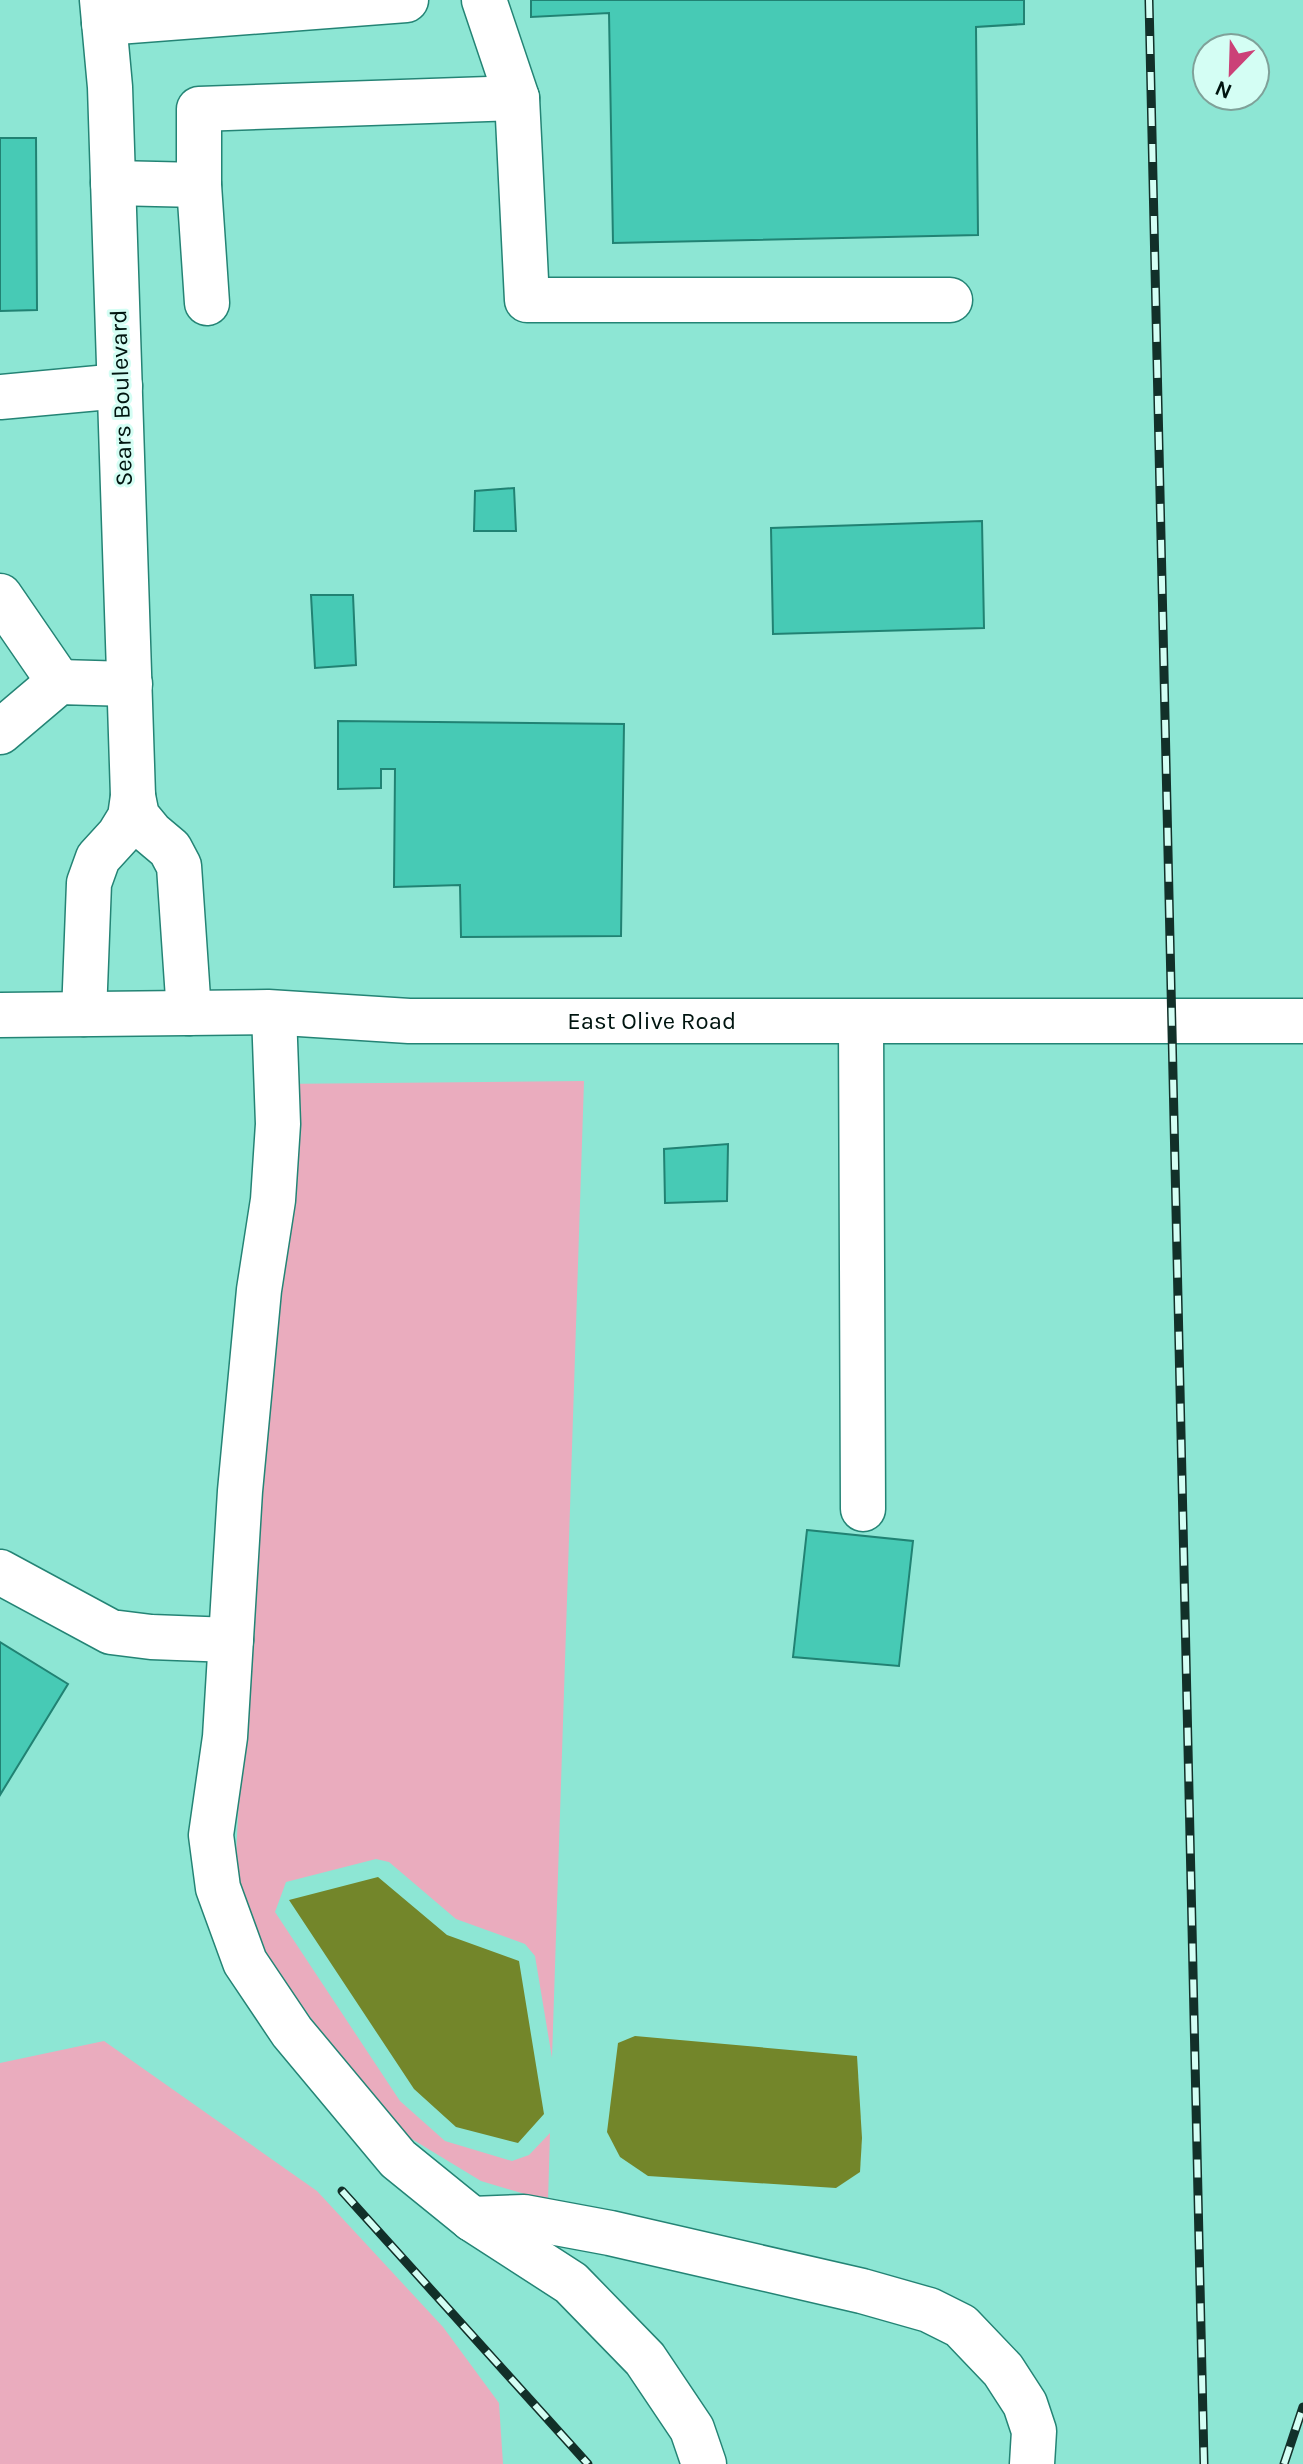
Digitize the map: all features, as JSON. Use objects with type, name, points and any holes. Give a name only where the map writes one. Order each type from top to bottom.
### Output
[{"type":"street","points":[[103,12],[406,0]]},
{"type":"street","points":[[484,0],[517,98],[527,300],[950,300]]},
{"type":"street","name":"Sears Boulevard","points":[[84,1014],[89,883],[98,858],[119,835],[130,817],[133,796],[113,183],[103,12]]},
{"type":"street","points":[[207,303],[199,185],[199,109],[517,98]]},
{"type":"street","points":[[113,183],[199,185]]},
{"type":"street","points":[[0,397],[120,386]]},
{"type":"street","points":[[0,596],[59,682]]},
{"type":"street","points":[[0,732],[59,682],[130,684]]},
{"type":"street","name":"Sears Boulevard","points":[[133,796],[137,816],[170,849],[179,866],[189,1013]]},
{"type":"street","points":[[274,1013],[278,1124],[273,1200],[256,1321],[240,1491],[225,1737],[211,1835],[218,1888],[245,1962],[292,2032],[398,2159],[472,2219],[571,2283],[645,2359],[692,2429],[704,2464]]},
{"type":"street","name":"East Olive Road","points":[[0,1015],[274,1013],[409,1021],[1303,1021]]},
{"type":"street","points":[[861,1022],[863,1509]]},
{"type":"street","points":[[0,1572],[111,1632],[231,1640]]},
{"type":"street","points":[[472,2219],[524,2217],[610,2233],[862,2291],[929,2310],[961,2326],[1003,2370],[1025,2404],[1034,2431],[1032,2464]]},
{"type":"shaded area","points":[[584,1081],[552,2058],[535,1956],[525,1944],[456,1919],[389,1862],[376,1859],[286,1882],[275,1912],[400,2101],[445,2141],[512,2161],[529,2155],[550,2133],[548,2201],[481,2181],[392,2127],[233,1913],[276,1084]]},
{"type":"shaded area","points":[[378,1877],[447,1935],[519,1961],[544,2114],[518,2143],[456,2127],[414,2089],[289,1900]]},
{"type":"shaded area","points":[[635,2036],[857,2056],[862,2138],[860,2172],[836,2188],[648,2176],[620,2157],[607,2132],[618,2043]]},
{"type":"shaded area","points":[[104,2041],[317,2191],[443,2327],[499,2403],[503,2464],[0,2464],[0,2063]]},
{"type":"building","points":[[531,0],[1024,0],[1024,24],[976,27],[978,235],[613,243],[609,13],[531,17]]},
{"type":"building","points":[[0,138],[36,138],[37,310],[0,311]]},
{"type":"building","points":[[514,488],[516,531],[474,531],[475,491]]},
{"type":"building","points":[[982,521],[984,628],[773,634],[771,528]]},
{"type":"building","points":[[311,595],[353,595],[356,665],[315,668]]},
{"type":"building","points":[[338,721],[624,724],[621,936],[461,937],[460,885],[394,887],[395,769],[381,769],[381,788],[338,789]]},
{"type":"building","points":[[728,1144],[727,1201],[665,1203],[664,1149]]},
{"type":"building","points":[[807,1530],[913,1541],[899,1666],[793,1657]]},
{"type":"building","points":[[0,1642],[68,1684],[0,1795]]},
{"type":"railway","points":[[1149,0],[1204,2464]]},
{"type":"railway","points":[[342,2191],[588,2464]]},
{"type":"railway","points":[[1284,2464],[1303,2407]]}]
